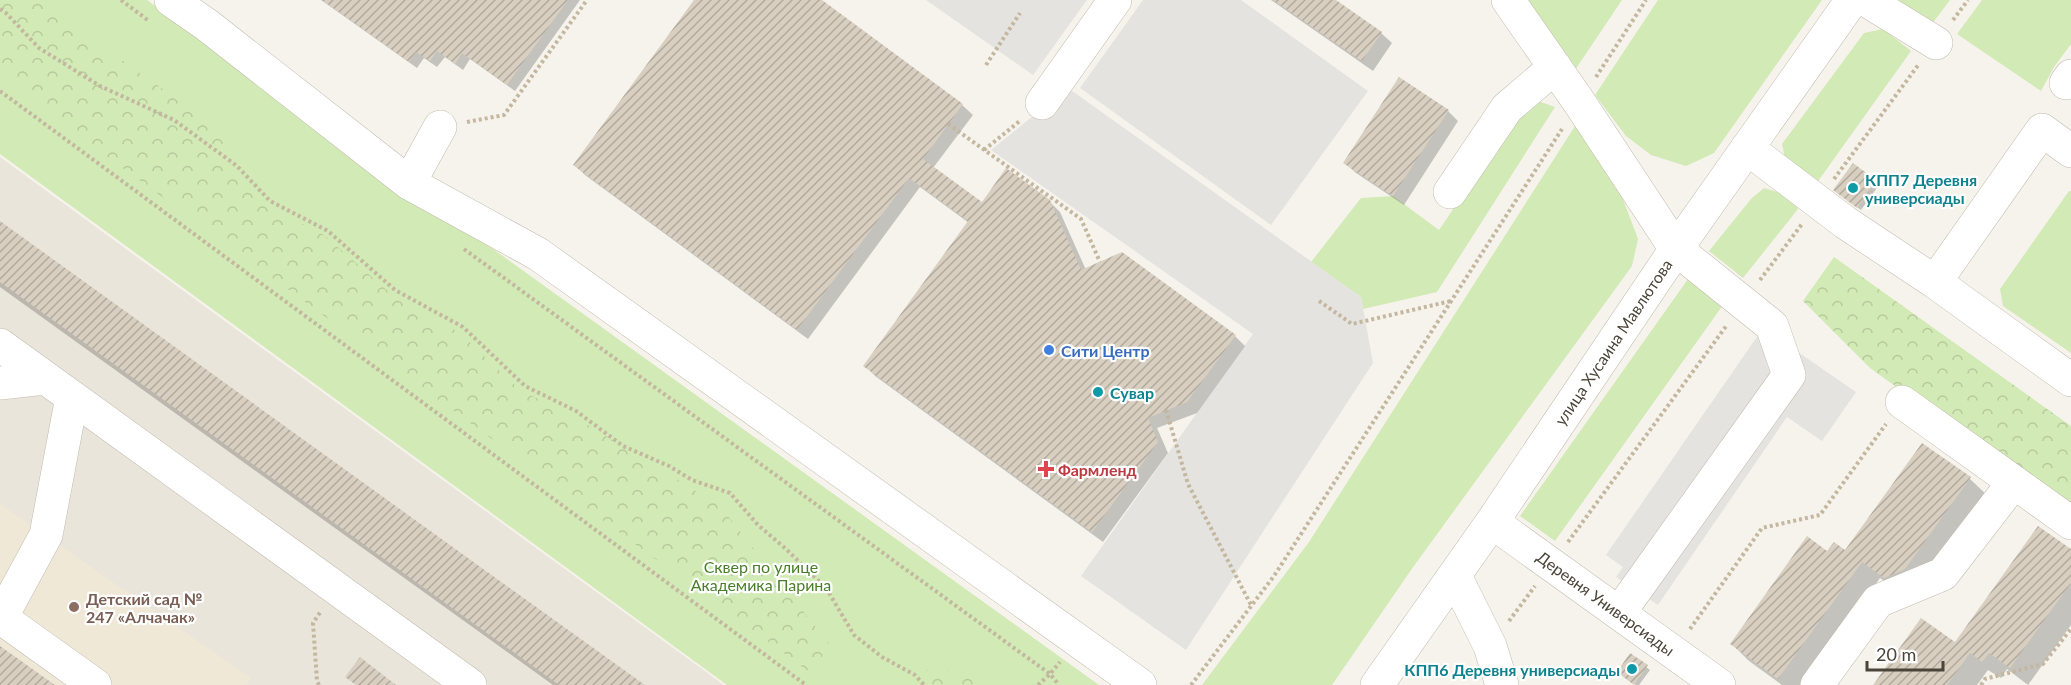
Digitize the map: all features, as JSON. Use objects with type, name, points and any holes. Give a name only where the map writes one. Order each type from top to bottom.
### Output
[{"type":"street","points":[[1042,103],[1115,0]]},
{"type":"street","points":[[1508,0],[1580,102],[1676,249],[1772,326],[1789,375],[1619,613]]},
{"type":"street","name":"улица Хусаина Мавлютова","points":[[1377,685],[1455,576],[1676,249],[1852,0]]},
{"type":"street","points":[[1866,0],[1936,43]]},
{"type":"street","points":[[160,11],[207,25],[410,183],[538,254],[1140,685]]},
{"type":"street","points":[[1450,192],[1507,108],[1555,67]]},
{"type":"street","points":[[410,183],[440,128]]},
{"type":"street","points":[[1935,282],[2042,130],[2071,151]]},
{"type":"street","points":[[1747,148],[1846,223],[1935,282],[2071,380]]},
{"type":"street","points":[[0,345],[470,685]]},
{"type":"street","points":[[0,383],[45,378]]},
{"type":"street","points":[[72,397],[45,535],[1,618],[95,685]]},
{"type":"street","points":[[1902,402],[2071,523]]},
{"type":"street","points":[[1817,685],[1878,601],[1943,574],[2014,482]]},
{"type":"street","name":"Деревня Универсиады","points":[[1492,522],[1674,652],[1707,681]]},
{"type":"street","points":[[1455,576],[1490,646],[1502,685]]},
{"type":"path","points":[[121,0],[160,11]]},
{"type":"path","points":[[440,128],[504,115],[586,0]]},
{"type":"path","points":[[1191,685],[1274,576],[1646,0]]},
{"type":"path","points":[[1490,646],[1968,0]]},
{"type":"path","points":[[0,9],[39,48],[100,86],[174,120],[237,166],[270,201],[328,231],[394,290],[463,327],[525,386],[576,411],[623,446],[669,466],[692,480],[730,494],[758,525],[826,588],[854,635],[882,657],[915,675],[924,685]]},
{"type":"path","points":[[986,65],[1020,13]]},
{"type":"path","points":[[0,91],[806,685]]},
{"type":"path","points":[[984,150],[1042,103]]},
{"type":"path","points":[[948,124],[1081,219],[1100,262]]},
{"type":"path","points":[[459,246],[1050,675],[1059,685]]},
{"type":"path","points":[[1319,302],[1352,324],[1451,301]]},
{"type":"path","points":[[1674,652],[1762,528],[1820,515],[1902,402]]},
{"type":"path","points":[[1166,410],[1188,484],[1251,605]]},
{"type":"path","points":[[319,685],[313,623],[337,589]]},
{"type":"path","points":[[1981,685],[1985,679],[2043,663],[2071,629]]},
{"type":"path","points":[[1038,685],[1050,675]]},
{"type":"shaded area","points":[[926,0],[1087,0],[1033,75]]},
{"type":"shaded area","points":[[1143,0],[1241,0],[1368,91],[1271,225],[1080,88]]},
{"type":"shaded area","points":[[1068,88],[1361,297],[1373,363],[1186,650],[1081,576],[1253,334],[991,150]]},
{"type":"shaded area","points":[[0,157],[724,685],[0,685]]},
{"type":"shaded area","points":[[1763,328],[1856,392],[1822,441],[1787,417],[1658,605],[1616,577],[1623,567],[1606,555]]},
{"type":"shaded area","name":"Детский сад № 247 «Алчачак»","points":[[0,504],[251,678],[246,685],[0,685]]},
{"type":"green space","name":"Сквер по улице Академика Парина","points":[[0,0],[147,0],[1099,685],[727,685],[0,154]]},
{"type":"green space","points":[[0,0],[36,0],[225,133],[226,165],[265,205],[324,235],[390,293],[460,333],[520,390],[578,419],[720,506],[829,644],[812,674],[0,78]]},
{"type":"green space","points":[[1523,0],[1622,0],[1575,70]]},
{"type":"green space","points":[[1658,0],[1822,0],[1714,153],[1686,166],[1651,155],[1626,136],[1595,95]]},
{"type":"green space","points":[[1886,0],[1950,0],[1929,28]]},
{"type":"green space","points":[[1982,0],[2071,0],[2071,44],[2054,67],[2041,91],[1957,34]]},
{"type":"green space","points":[[1883,29],[1911,51],[1816,184],[1786,163],[1782,144],[1864,33]]},
{"type":"green space","points":[[1529,98],[1555,107],[1437,292],[1363,309],[1361,297],[1311,262],[1361,198],[1393,196],[1439,230]]},
{"type":"green space","points":[[1577,123],[1621,194],[1638,239],[1632,266],[1411,570],[1332,685],[1202,685],[1309,542]]},
{"type":"green space","points":[[1764,188],[1788,195],[1798,209],[1743,278],[1709,251],[1751,199]]},
{"type":"green space","points":[[2071,191],[2071,353],[2003,306],[2000,289]]},
{"type":"green space","points":[[1834,257],[2071,426],[2071,512],[1870,368],[1803,301]]},
{"type":"green space","points":[[1693,272],[1728,298],[1555,541],[1520,516]]},
{"type":"green space","points":[[925,670],[971,671],[993,685],[913,685]]},
{"type":"building","points":[[322,0],[568,0],[507,85],[462,53],[455,64],[437,51],[430,61],[416,52],[409,62]]},
{"type":"building","points":[[694,0],[822,0],[963,104],[923,159],[982,202],[1006,168],[1050,200],[1081,270],[1122,252],[1236,335],[1187,402],[1148,418],[1158,442],[1092,532],[863,366],[968,221],[909,178],[797,330],[573,165]]},
{"type":"building","points":[[1273,0],[1336,0],[1382,32],[1362,61]]},
{"type":"building","points":[[1399,77],[1449,110],[1393,196],[1343,163]]},
{"type":"building","name":"КПП7 Деревня универсиады","points":[[1853,163],[1877,181],[1857,208],[1833,190]]},
{"type":"building","points":[[0,221],[645,685],[559,685],[0,282]]},
{"type":"building","points":[[1922,443],[1971,477],[1905,569],[1884,578],[1862,562],[1778,679],[1730,644],[1807,536],[1827,551],[1834,542],[1845,550]]},
{"type":"building","points":[[2038,526],[2071,549],[2071,583],[2010,668],[1989,653],[1982,662],[1970,653],[1947,685],[1873,685],[1921,618],[1955,642]]},
{"type":"building","points":[[0,646],[55,685],[0,685]]},
{"type":"building","name":"КПП6 Деревня универсиады","points":[[1630,653],[1648,665],[1634,685],[1617,672]]},
{"type":"building","points":[[360,657],[396,685],[356,685],[345,677]]},
{"type":"place","name":"КПП7 Деревня универсиады","points":[[1853,188]]},
{"type":"place","name":"Сити Центр","points":[[1049,350]]},
{"type":"place","name":"Сувар","points":[[1098,392]]},
{"type":"place","name":"Фармленд","points":[[1046,469]]},
{"type":"place","name":"Детский сад № 247 «Алчачак»","points":[[74,607]]},
{"type":"place","name":"КПП6 Деревня универсиады","points":[[1632,669]]}]
